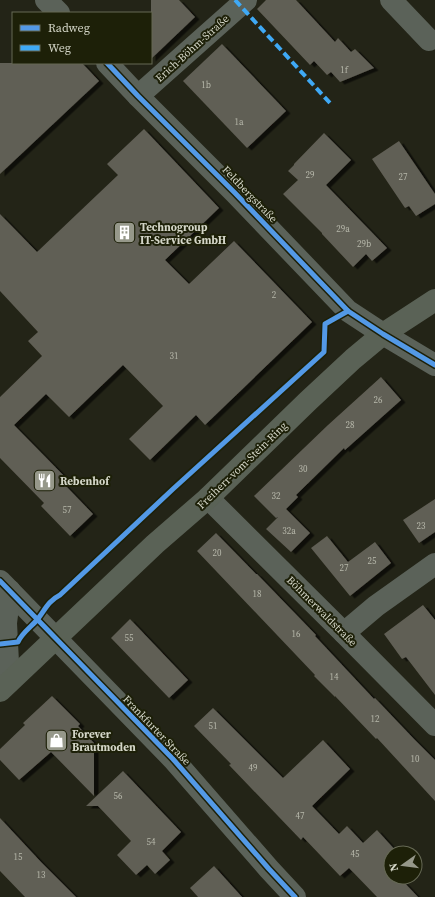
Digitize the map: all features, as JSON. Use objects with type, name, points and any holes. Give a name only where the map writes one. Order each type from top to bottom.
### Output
[{"type":"main road","name":"Freiherr-vom-Stein-Ring","points":[[5,687],[155,544],[208,498],[353,359],[383,334],[435,300]]},
{"type":"street","points":[[46,0],[58,12]]},
{"type":"street","name":"Erich-Böhm-Straße","points":[[138,96],[246,0]]},
{"type":"street","points":[[391,0],[429,40]]},
{"type":"street","name":"Feldbergstraße","points":[[108,64],[235,193],[348,311],[435,365]]},
{"type":"street","name":"Böhmerwaldstraße","points":[[208,498],[435,725]]},
{"type":"street","points":[[344,633],[376,606],[435,564]]},
{"type":"street","points":[[5,586],[5,687]]},
{"type":"street","name":"Frankfurter Straße","points":[[5,586],[173,759],[268,869],[295,897]]},
{"type":"building","points":[[151,0],[179,0],[195,17],[152,58],[152,12]]},
{"type":"building","points":[[266,0],[296,0],[335,42],[338,38],[351,52],[355,49],[374,68],[340,82],[331,72],[327,75],[314,61],[310,65],[257,9]]},
{"type":"building","points":[[222,44],[286,111],[247,148],[183,81]]},
{"type":"building","points":[[0,63],[83,64],[99,81],[0,174]]},
{"type":"building","points":[[144,129],[219,208],[165,260],[189,284],[234,241],[312,322],[205,425],[196,415],[150,460],[129,439],[163,406],[123,365],[69,417],[46,394],[14,425],[68,480],[64,484],[93,514],[70,536],[41,506],[44,503],[0,458],[0,397],[42,356],[28,341],[38,332],[0,291],[0,214],[37,252],[118,175],[107,164]]},
{"type":"building","points":[[324,133],[351,160],[326,185],[387,248],[372,261],[366,254],[353,267],[283,194],[298,180],[288,171]]},
{"type":"building","points":[[399,141],[435,194],[435,204],[416,216],[409,206],[405,208],[372,159]]},
{"type":"building","points":[[381,377],[401,400],[345,450],[344,448],[296,495],[298,497],[286,509],[310,533],[291,552],[266,529],[278,517],[276,518],[254,496],[328,425]]},
{"type":"building","points":[[435,499],[435,532],[419,543],[403,520]]},
{"type":"building","points":[[216,533],[316,635],[315,636],[374,699],[375,698],[435,760],[435,801],[377,738],[376,739],[314,676],[315,675],[197,551]]},
{"type":"building","points":[[327,536],[348,562],[375,542],[391,563],[350,596],[311,548]]},
{"type":"building","points":[[423,605],[435,620],[435,695],[406,657],[402,659],[384,634]]},
{"type":"building","points":[[130,619],[188,680],[169,698],[111,638]]},
{"type":"building","points":[[52,696],[80,724],[78,726],[94,743],[94,796],[51,752],[19,780],[0,760],[0,749],[25,725],[23,723]]},
{"type":"building","points":[[213,708],[283,778],[323,740],[350,769],[312,806],[339,834],[347,826],[363,843],[377,830],[391,845],[383,845],[383,885],[407,885],[418,897],[377,897],[349,868],[340,876],[303,837],[301,840],[194,726]]},
{"type":"building","points":[[123,771],[181,832],[162,851],[170,860],[155,874],[147,865],[136,875],[117,855],[131,841],[98,806],[86,806]]},
{"type":"building","points":[[0,818],[76,897],[25,897],[0,871]]},
{"type":"building","points":[[214,866],[242,897],[198,897],[190,888]]},
{"type":"marked path","points":[[235,0],[330,103]]},
{"type":"cycle path","points":[[108,64],[235,193],[348,311],[435,365]]},
{"type":"cycle path","points":[[0,644],[18,642],[52,600],[60,595],[173,489],[324,352],[325,324],[348,311]]},
{"type":"cycle path","points":[[0,581],[173,759],[295,897]]},
{"type":"place","name":"Technogroup IT-Service GmbH","points":[[125,233]]},
{"type":"place","name":"Rebenhof","points":[[45,481]]},
{"type":"place","name":"Forever Brautmoden","points":[[56,740]]}]
